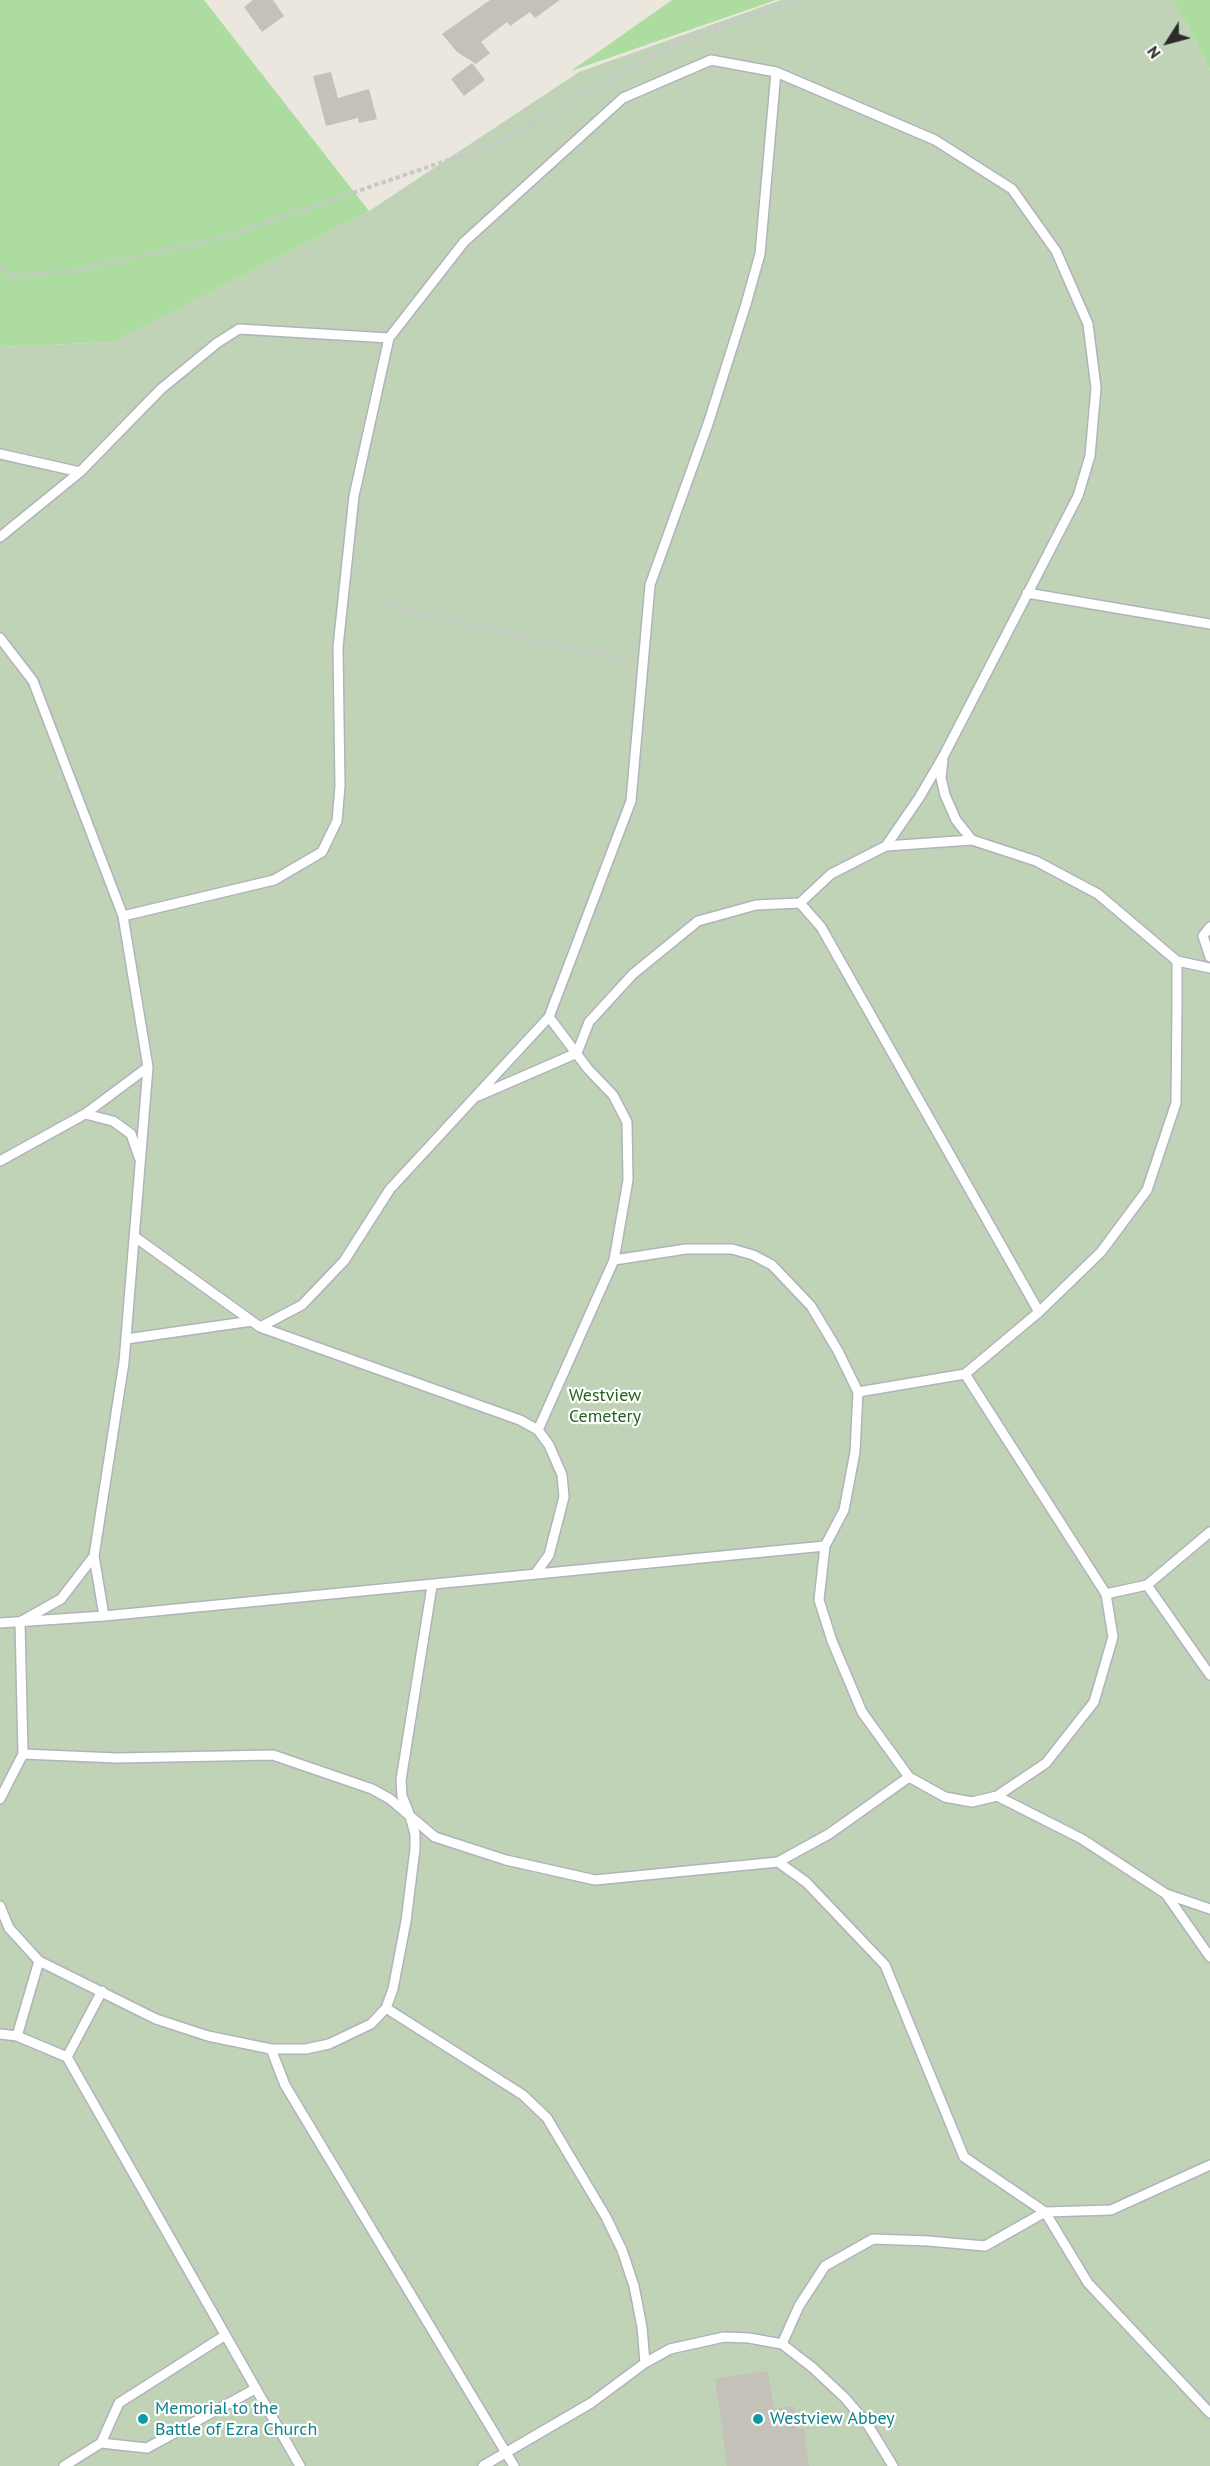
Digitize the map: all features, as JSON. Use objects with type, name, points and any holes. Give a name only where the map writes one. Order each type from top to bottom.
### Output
[{"type":"lane","points":[[123,916],[274,880],[322,852],[337,821],[340,786],[339,635],[354,496],[389,338],[464,242],[623,98],[711,60],[776,72],[935,140],[1012,189],[1056,251],[1088,324],[1096,388],[1090,456],[1078,496],[943,757],[919,798],[885,846]]},
{"type":"lane","points":[[260,1327],[302,1305],[344,1261],[390,1189],[549,1017],[632,801],[650,585],[708,424],[760,254],[776,72]]},
{"type":"lane","points":[[0,537],[80,472],[160,389],[217,343],[239,329],[389,338]]},
{"type":"lane","points":[[0,454],[80,472]]},
{"type":"lane","points":[[1027,593],[1210,624]]},
{"type":"lane","points":[[0,638],[33,681],[123,916],[148,1067],[126,1339],[93,1556],[104,1616]]},
{"type":"lane","points":[[943,757],[941,778],[945,795],[956,820],[972,840]]},
{"type":"lane","points":[[475,1097],[577,1053],[589,1022],[618,990],[633,974],[698,921],[756,905],[800,903],[831,874],[885,846],[972,840],[1036,861],[1098,894],[1177,961],[1210,968]]},
{"type":"lane","points":[[800,903],[821,927],[1039,1312]]},
{"type":"lane","points":[[1210,927],[1203,936],[1210,957]]},
{"type":"lane","points":[[858,1392],[965,1374],[1039,1312],[1101,1252],[1147,1190],[1176,1102],[1177,961]]},
{"type":"lane","points":[[538,1430],[614,1260],[628,1180],[627,1122],[613,1095],[588,1069],[549,1017]]},
{"type":"lane","points":[[0,1161],[85,1114],[148,1067]]},
{"type":"lane","points":[[85,1114],[113,1122],[131,1134],[141,1163]]},
{"type":"lane","points":[[135,1237],[260,1327],[520,1420],[538,1430],[549,1445],[562,1475],[564,1497],[549,1555],[536,1573]]},
{"type":"lane","points":[[614,1260],[686,1249],[732,1249],[753,1255],[772,1265],[810,1306],[838,1351],[858,1392],[855,1452],[844,1510],[825,1546],[819,1600],[832,1641],[862,1712],[909,1776],[945,1797],[972,1802],[997,1796],[1046,1762],[1094,1702],[1113,1637],[1106,1594],[965,1374]]},
{"type":"lane","points":[[126,1339],[252,1321]]},
{"type":"lane","points":[[1106,1594],[1147,1585],[1210,1532]]},
{"type":"lane","points":[[0,1623],[104,1616],[432,1586],[536,1573],[825,1546]]},
{"type":"lane","points":[[20,1622],[61,1599],[93,1556]]},
{"type":"lane","points":[[1147,1585],[1210,1675]]},
{"type":"lane","points":[[0,1906],[9,1928],[39,1961],[156,2019],[208,2036],[271,2049],[306,2049],[329,2044],[370,2024],[386,2008],[397,1972],[408,1910],[415,1834],[402,1796],[402,1780],[432,1586]]},
{"type":"lane","points":[[0,1799],[22,1754],[20,1622]]},
{"type":"lane","points":[[22,1754],[117,1758],[273,1755],[372,1789],[390,1799],[435,1837],[506,1860],[595,1880],[778,1862],[829,1834],[909,1776]]},
{"type":"lane","points":[[997,1796],[1082,1839],[1166,1894],[1210,1909]]},
{"type":"lane","points":[[778,1862],[806,1882],[885,1965],[964,2157],[1045,2211],[1088,2283],[1210,2413]]},
{"type":"lane","points":[[1166,1894],[1210,1957]]},
{"type":"lane","points":[[17,2036],[39,1961]]},
{"type":"lane","points":[[67,2057],[102,1991]]},
{"type":"lane","points":[[386,2008],[523,2095],[547,2118],[606,2217],[622,2250],[634,2286],[642,2327],[645,2363]]},
{"type":"lane","points":[[0,2034],[17,2036],[67,2057],[300,2466]]},
{"type":"lane","points":[[271,2049],[285,2085],[514,2466]]},
{"type":"lane","points":[[782,2344],[799,2306],[825,2266],[873,2239],[985,2246],[1045,2211],[1111,2210],[1210,2165]]},
{"type":"lane","points":[[64,2466],[101,2443],[119,2403],[224,2336]]},
{"type":"lane","points":[[483,2466],[598,2398],[645,2363],[670,2349],[724,2337],[749,2338],[782,2344],[813,2368],[845,2398],[868,2425],[893,2466]]},
{"type":"lane","points":[[101,2443],[147,2448],[255,2389]]},
{"type":"path","points":[[0,268],[9,276],[74,271],[221,238],[495,144],[672,45],[794,0]]},
{"type":"path","points":[[377,604],[643,664]]},
{"type":"green space","points":[[0,0],[204,0],[369,211],[114,342],[0,347]]},
{"type":"green space","points":[[672,0],[776,0],[571,71]]},
{"type":"green space","name":"Westview Cemetery","points":[[781,0],[1174,0],[1210,70],[1210,2466],[0,2466],[0,347],[114,342],[369,211],[579,72]]},
{"type":"green space","points":[[1174,0],[1210,0],[1210,70]]},
{"type":"building","points":[[253,0],[273,0],[284,16],[262,32],[244,7]]},
{"type":"building","points":[[490,0],[560,0],[535,18],[530,12],[510,26],[507,22],[481,42],[490,53],[476,64],[457,52],[442,34]]},
{"type":"building","points":[[472,63],[485,80],[464,96],[451,79]]},
{"type":"building","points":[[331,72],[338,98],[369,89],[377,119],[359,123],[358,118],[326,126],[313,76]]},
{"type":"building","name":"Westview Abbey","points":[[768,2371],[774,2409],[794,2406],[798,2429],[804,2428],[809,2466],[727,2466],[715,2378]]},
{"type":"place","name":"Memorial to the Battle of Ezra Church","points":[[143,2419]]},
{"type":"place","name":"Westview Abbey","points":[[758,2419]]}]
